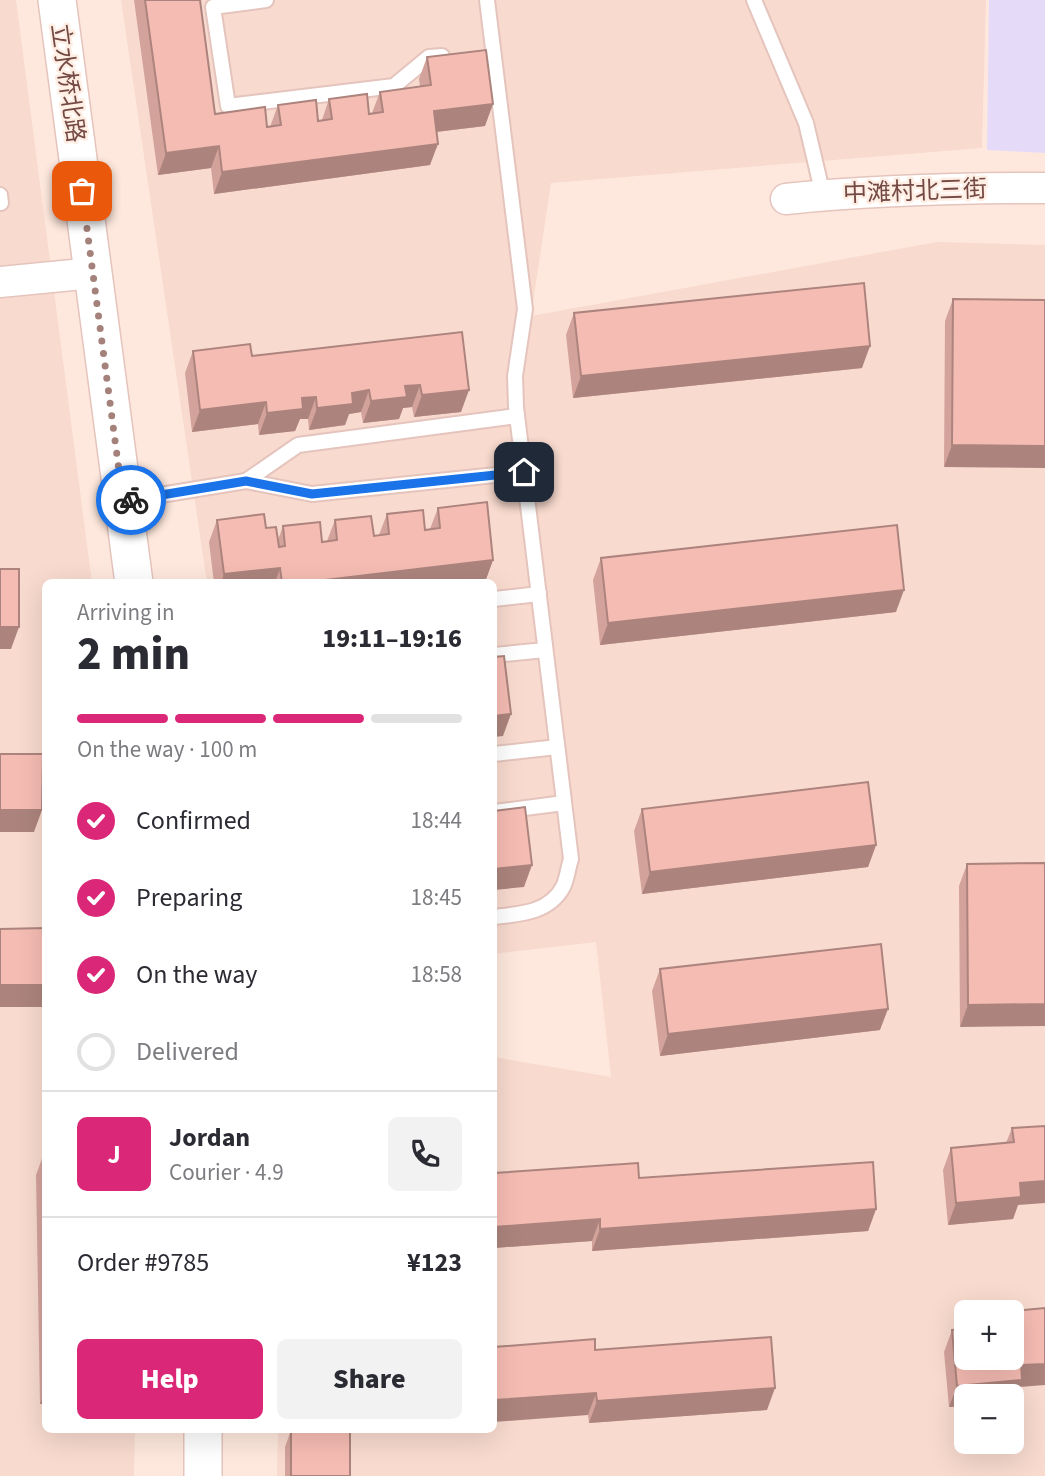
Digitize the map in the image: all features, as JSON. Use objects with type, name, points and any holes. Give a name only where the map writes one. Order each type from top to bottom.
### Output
[{"type":"street","name":"立水桥北路","points":[[57,0],[133,579]]},
{"type":"street","name":"中滩村北三街","points":[[786,199],[971,188],[1045,188]]},
{"type":"street","points":[[0,282],[93,273]]},
{"type":"street","points":[[203,1433],[203,1476]]},
{"type":"lane","points":[[266,0],[213,7],[228,106],[394,86],[429,57],[455,54]]},
{"type":"lane","points":[[487,0],[487,51],[525,309],[514,376],[517,416],[571,859],[564,886],[550,904],[528,914],[497,917]]},
{"type":"lane","points":[[754,0],[806,123],[823,195]]},
{"type":"lane","points":[[246,481],[298,445],[517,416]]},
{"type":"lane","points":[[123,501],[246,481],[312,494],[524,472]]},
{"type":"lane","points":[[497,599],[538,594]]},
{"type":"lane","points":[[497,655],[545,650]]},
{"type":"lane","points":[[497,754],[557,747]]},
{"type":"lane","points":[[497,811],[564,803]]},
{"type":"shaded area","points":[[0,0],[16,0],[91,579],[42,579],[42,1433],[135,1433],[134,1476],[0,1476]]},
{"type":"shaded area","points":[[121,0],[986,0],[982,148],[551,183],[531,316],[937,242],[1045,245],[1045,1476],[277,1476],[278,1433],[497,1433],[497,1058],[611,1077],[596,942],[497,954],[497,579],[206,579]]},
{"type":"shaded area","points":[[989,0],[1045,0],[1045,153],[987,150]]},
{"type":"building","points":[[145,0],[200,0],[215,114],[265,107],[267,127],[281,125],[278,105],[316,100],[318,121],[332,119],[329,99],[367,94],[369,114],[383,112],[380,92],[431,85],[427,57],[486,50],[493,104],[434,111],[438,144],[222,172],[219,146],[166,153]]},
{"type":"building","points":[[864,283],[870,346],[581,376],[574,313]]},
{"type":"building","points":[[953,299],[1045,300],[1045,446],[952,445]]},
{"type":"building","points":[[462,332],[469,390],[422,395],[420,385],[405,386],[407,397],[371,401],[369,390],[352,393],[353,404],[317,408],[316,397],[302,398],[303,409],[267,413],[266,402],[200,410],[193,351],[250,344],[252,356]]},
{"type":"building","points":[[487,502],[493,560],[334,579],[281,579],[280,568],[224,574],[217,520],[264,514],[266,528],[276,527],[279,547],[285,546],[283,526],[320,522],[322,542],[337,540],[335,520],[371,516],[374,536],[389,534],[387,514],[423,510],[425,530],[440,528],[438,508]]},
{"type":"building","points":[[897,525],[904,590],[608,623],[601,558]]},
{"type":"building","points":[[0,569],[19,569],[19,627],[0,627]]},
{"type":"building","points":[[504,656],[511,714],[497,716],[497,657]]},
{"type":"building","points":[[0,754],[42,754],[42,810],[0,810]]},
{"type":"building","points":[[868,782],[876,845],[650,872],[642,809]]},
{"type":"building","points":[[525,807],[532,865],[497,869],[497,811]]},
{"type":"building","points":[[1045,863],[1045,1004],[968,1005],[967,864]]},
{"type":"building","points":[[42,928],[42,985],[0,985],[0,929]]},
{"type":"building","points":[[881,944],[888,1009],[668,1034],[660,969]]},
{"type":"building","points":[[1045,1126],[1045,1181],[1020,1183],[1021,1197],[956,1203],[951,1148],[1014,1142],[1012,1128]]},
{"type":"building","points":[[873,1162],[876,1209],[600,1229],[600,1219],[497,1227],[497,1173],[638,1163],[639,1178]]},
{"type":"building","points":[[1045,1308],[1045,1364],[1024,1365],[1024,1310]]},
{"type":"building","points":[[771,1337],[775,1388],[597,1401],[596,1393],[497,1400],[497,1347],[595,1339],[595,1350]]},
{"type":"building","points":[[956,1370],[1021,1370],[1022,1380],[957,1384]]},
{"type":"building","points":[[291,1433],[350,1433],[350,1476],[291,1476]]},
{"type":"way so far","points":[[82,191],[123,501],[131,500]]},
{"type":"route","points":[[131,500],[246,481],[312,494],[524,472]]}]
